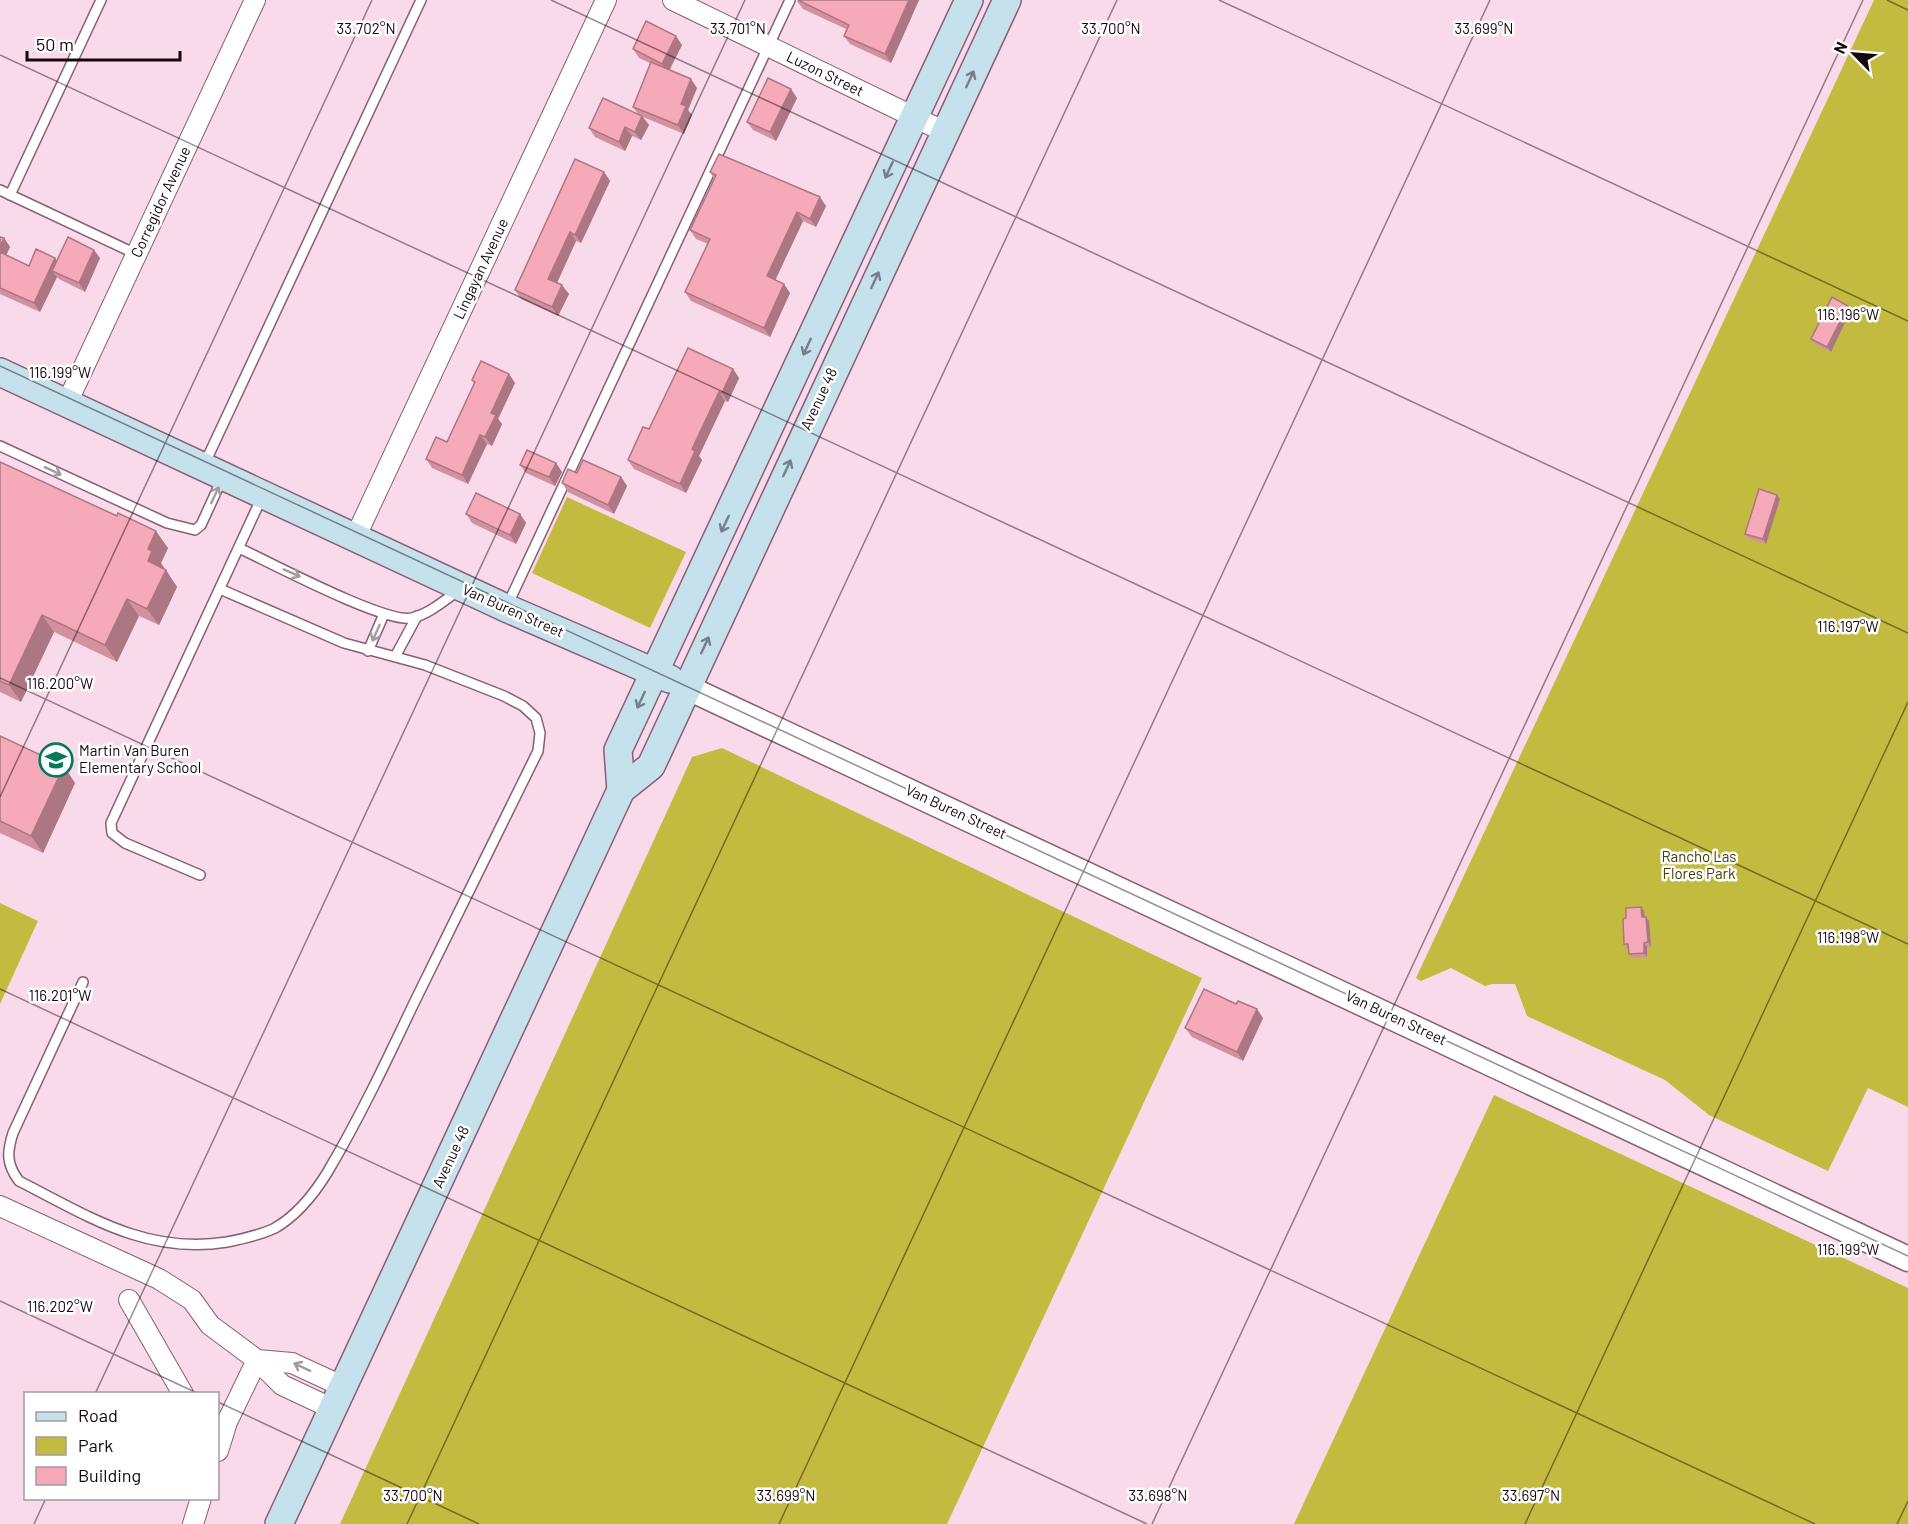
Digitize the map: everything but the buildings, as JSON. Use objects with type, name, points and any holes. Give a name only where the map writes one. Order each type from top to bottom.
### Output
[{"type":"main road","name":"Avenue 48","points":[[621,790],[618,750],[969,0]]},
{"type":"main road","name":"Avenue 48","points":[[279,1524],[621,790],[651,766],[1006,0]]},
{"type":"main road","name":"Van Buren Street","points":[[0,372],[462,588],[686,687]]},
{"type":"street","name":"Corregidor Avenue","points":[[67,404],[255,0]]},
{"type":"street","name":"Lingayan Avenue","points":[[355,538],[606,0]]},
{"type":"street","name":"Luzon Street","points":[[673,0],[945,132]]},
{"type":"street","name":"Van Buren Street","points":[[686,687],[1908,1259]]},
{"type":"street","points":[[0,1206],[159,1279],[192,1300],[210,1325],[257,1360],[282,1385],[339,1398]]},
{"type":"street","points":[[129,1300],[182,1392]]},
{"type":"street","points":[[219,1443],[222,1420],[257,1360]]},
{"type":"street","points":[[192,1524],[200,1500]]},
{"type":"lane","points":[[10,195],[101,0]]},
{"type":"lane","points":[[0,446],[167,523],[186,530],[195,530],[201,525],[213,472],[421,0]]},
{"type":"lane","points":[[506,608],[790,0]]},
{"type":"lane","points":[[0,190],[136,254]]},
{"type":"lane","points":[[200,875],[125,843],[112,833],[111,823],[264,495]]},
{"type":"lane","points":[[239,549],[400,619],[417,616],[462,588]]},
{"type":"lane","points":[[83,982],[13,1133],[8,1159],[10,1169],[19,1181],[136,1237],[165,1244],[203,1246],[238,1240],[274,1229],[299,1210],[327,1174],[396,1041],[538,751],[540,733],[536,718],[523,706],[484,688],[396,655],[368,651],[302,627],[220,590]]},
{"type":"lane","points":[[368,651],[384,614]]},
{"type":"lane","points":[[396,655],[417,616]]},
{"type":"green space","name":"Rancho Las Flores Park","points":[[1874,0],[1908,0],[1908,1107],[1868,1088],[1828,1171],[1709,1115],[1665,1080],[1527,1016],[1515,984],[1485,986],[1451,968],[1421,981],[1416,978]]},
{"type":"green space","points":[[567,497],[686,552],[650,628],[532,573]]},
{"type":"green space","points":[[722,748],[1202,978],[947,1524],[340,1524],[692,757]]},
{"type":"green space","points":[[0,903],[38,921],[0,1004]]},
{"type":"green space","points":[[1494,1095],[1908,1288],[1908,1524],[1294,1524]]},
{"type":"place","name":"Martin Van Buren Elementary School","points":[[56,760]]}]
